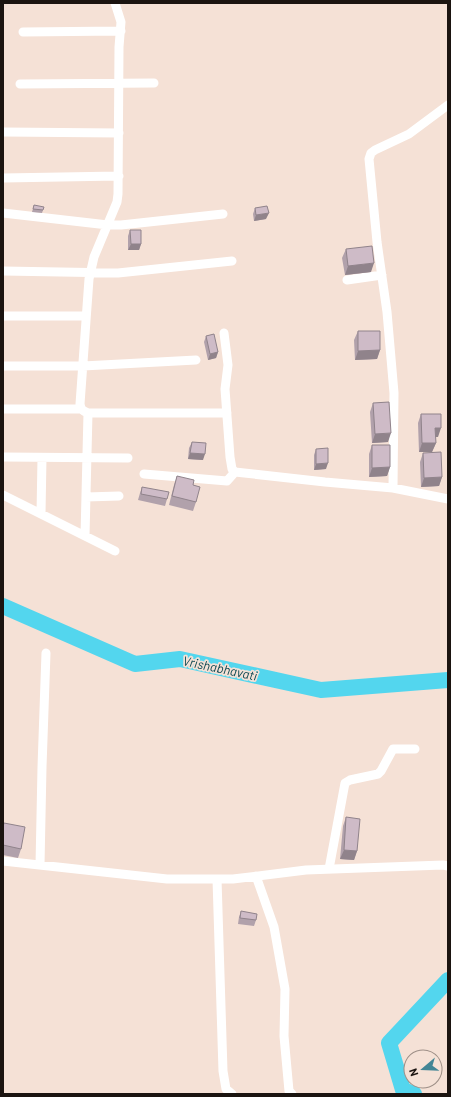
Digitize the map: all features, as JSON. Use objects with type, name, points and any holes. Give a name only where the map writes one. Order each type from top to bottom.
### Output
[{"type":"street","points":[[85,536],[87,458],[84,411],[80,404],[90,272],[94,257],[117,202],[118,194],[119,47],[121,22],[115,3]]},
{"type":"street","points":[[23,32],[121,31]]},
{"type":"street","points":[[20,84],[154,83]]},
{"type":"street","points":[[393,488],[394,393],[387,312],[377,242],[369,159],[371,153],[375,150],[410,134],[448,105]]},
{"type":"street","points":[[3,132],[119,133]]},
{"type":"street","points":[[3,178],[119,176]]},
{"type":"street","points":[[3,213],[108,225],[121,225],[223,214]]},
{"type":"street","points":[[3,271],[118,273],[232,261]]},
{"type":"street","points":[[347,280],[382,275]]},
{"type":"street","points":[[3,316],[86,316]]},
{"type":"street","points":[[224,333],[228,365],[225,389],[230,457],[232,469],[235,472],[393,488],[448,499]]},
{"type":"street","points":[[3,366],[82,366],[196,360]]},
{"type":"street","points":[[3,409],[227,414]]},
{"type":"street","points":[[3,457],[128,458]]},
{"type":"street","points":[[41,514],[42,458]]},
{"type":"street","points":[[144,474],[227,481],[235,472]]},
{"type":"street","points":[[3,495],[115,551]]},
{"type":"street","points":[[86,497],[119,496]]},
{"type":"street","points":[[40,865],[46,653]]},
{"type":"street","points":[[329,869],[345,782],[378,774],[393,749],[415,749]]},
{"type":"street","points":[[3,861],[167,879],[233,879],[306,870],[448,866]]},
{"type":"street","points":[[256,876],[274,926],[285,989],[284,1036],[289,1091],[292,1094]]},
{"type":"street","points":[[217,879],[223,1072],[228,1092]]},
{"type":"building","points":[[34,205],[44,207],[43,210],[33,209]]},
{"type":"building","points":[[267,206],[269,213],[256,215],[255,208]]},
{"type":"building","points":[[130,230],[141,230],[141,244],[131,244]]},
{"type":"building","points":[[372,246],[374,263],[348,266],[346,249]]},
{"type":"building","points":[[358,331],[380,331],[380,350],[358,351]]},
{"type":"building","points":[[214,334],[218,352],[210,354],[206,336]]},
{"type":"building","points":[[389,402],[391,433],[375,434],[373,403]]},
{"type":"building","points":[[421,414],[441,414],[441,428],[435,428],[436,443],[422,443]]},
{"type":"building","points":[[192,442],[206,443],[205,454],[190,453]]},
{"type":"building","points":[[372,445],[390,445],[390,467],[372,468]]},
{"type":"building","points":[[328,448],[328,463],[316,464],[316,449]]},
{"type":"building","points":[[441,452],[442,477],[424,478],[423,453]]},
{"type":"building","points":[[177,476],[194,480],[193,485],[200,487],[196,502],[172,496]]},
{"type":"building","points":[[142,487],[169,492],[167,499],[141,494]]},
{"type":"building","points":[[346,817],[360,819],[357,851],[344,850]]},
{"type":"building","points":[[4,823],[25,827],[21,849],[3,845]]},
{"type":"building","points":[[241,911],[257,914],[256,920],[240,918]]},
{"type":"waterway","name":"Vrishabhavati","points":[[3,606],[135,664],[180,659],[321,690],[448,680]]},
{"type":"waterway","name":"Vrishabhavati","points":[[414,1094],[403,1090],[389,1043],[448,980]]}]
